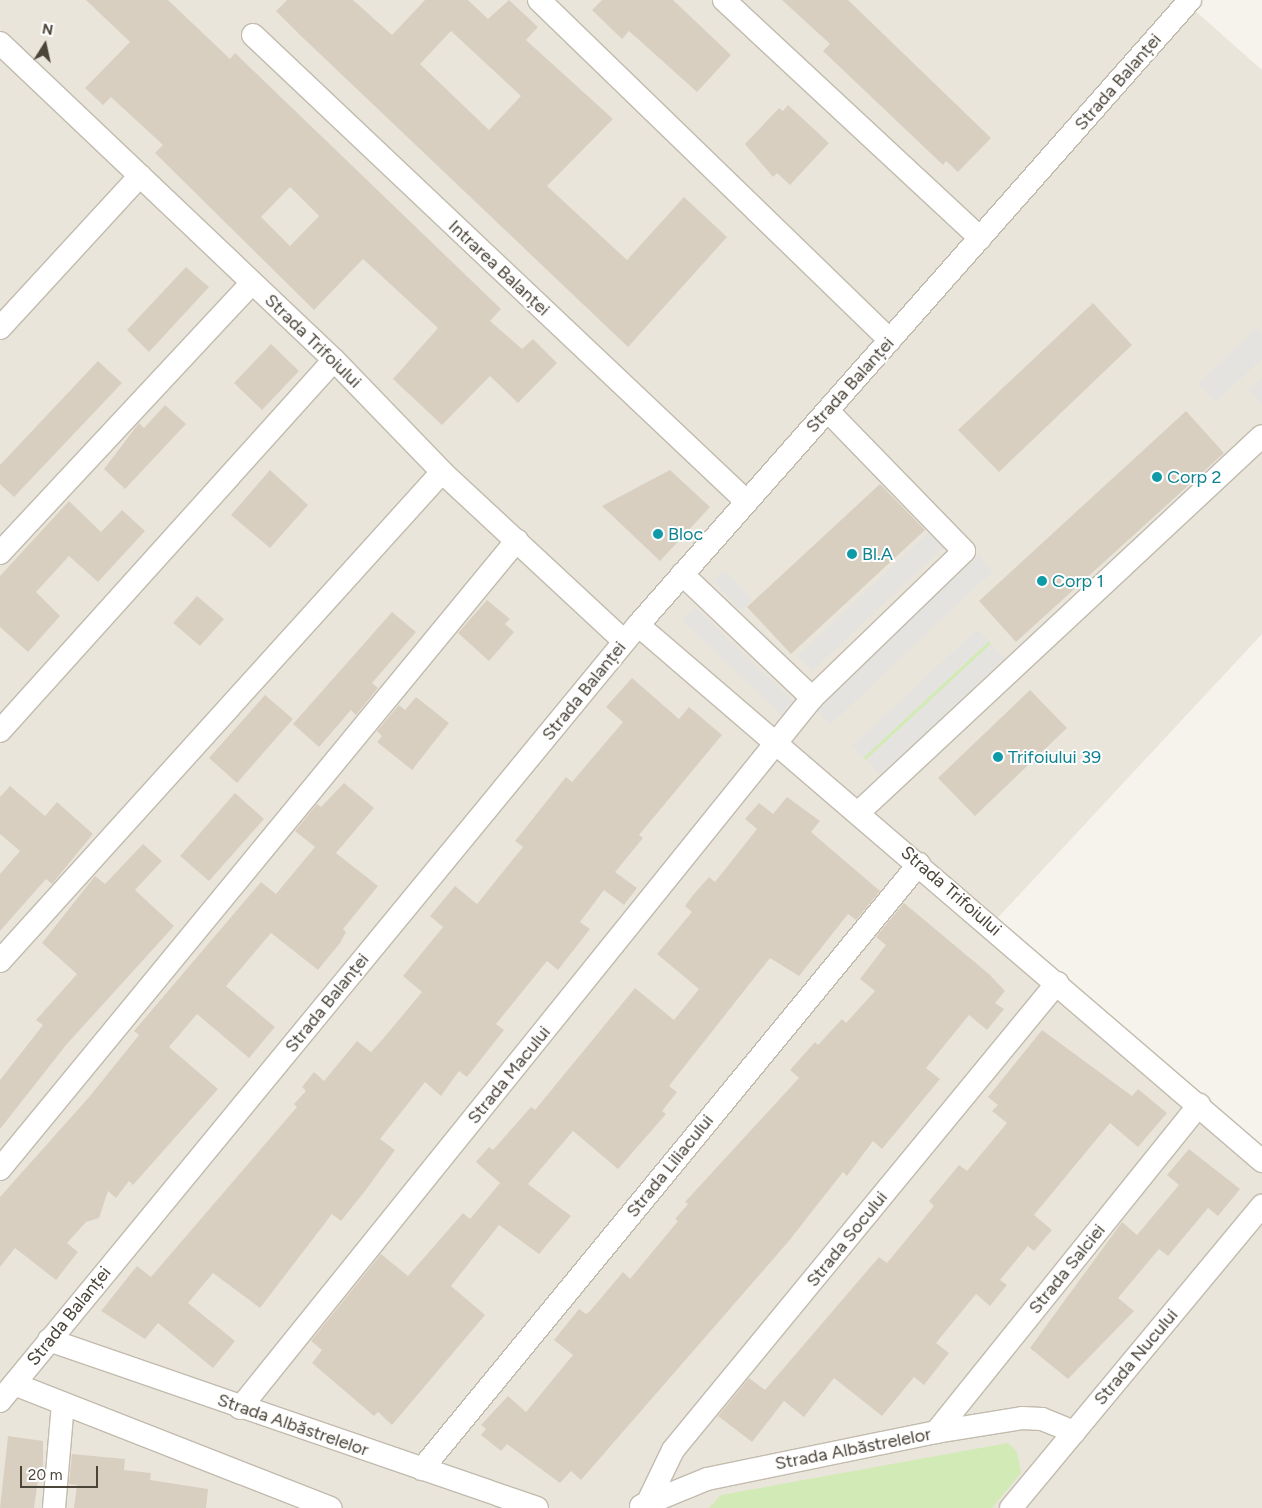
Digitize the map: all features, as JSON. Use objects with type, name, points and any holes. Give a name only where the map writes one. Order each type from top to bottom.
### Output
[{"type":"street","points":[[539,0],[890,340]]},
{"type":"street","points":[[724,0],[980,238]]},
{"type":"street","name":"Strada Balanței","points":[[7,1392],[631,633],[1190,0]]},
{"type":"street","name":"Intrarea Balanței","points":[[253,35],[746,501]]},
{"type":"street","name":"Strada Trifoiului","points":[[0,43],[334,360],[442,472],[517,540],[631,633],[778,742],[1262,1160]]},
{"type":"street","points":[[0,328],[140,176]]},
{"type":"street","points":[[0,553],[252,283]]},
{"type":"street","points":[[0,731],[334,360]]},
{"type":"street","name":"Strada Macului","points":[[240,1408],[812,698],[964,551],[828,411]]},
{"type":"street","points":[[859,812],[1262,436]]},
{"type":"street","points":[[0,961],[442,472]]},
{"type":"street","points":[[0,1169],[517,540]]},
{"type":"street","points":[[682,574],[812,698]]},
{"type":"street","name":"Strada Liliacului","points":[[422,1469],[919,864]]},
{"type":"street","name":"Strada Socului","points":[[643,1506],[673,1450],[1058,983]]},
{"type":"street","name":"Strada Salciei","points":[[936,1432],[1198,1105]]},
{"type":"street","name":"Strada Nucului","points":[[1011,1508],[1262,1206]]},
{"type":"street","name":"Strada Albăstrelelor","points":[[50,1340],[240,1408],[537,1508]]},
{"type":"street","points":[[7,1392],[63,1403],[330,1508]]},
{"type":"street","points":[[54,1508],[63,1403]]},
{"type":"street","name":"Strada Albăstrelelor","points":[[643,1506],[707,1479],[936,1432],[1022,1418],[1042,1419],[1074,1432]]},
{"type":"shaded area","points":[[0,0],[1183,0],[1262,70],[1262,634],[991,925],[1262,1160],[1262,1508],[0,1508]]},
{"type":"shaded area","points":[[1256,328],[1262,334],[1262,359],[1216,402],[1198,384]]},
{"type":"shaded area","points":[[1262,377],[1262,405],[1248,390]]},
{"type":"shaded area","points":[[930,531],[945,546],[812,671],[797,656]]},
{"type":"shaded area","points":[[979,555],[993,571],[830,725],[815,709]]},
{"type":"shaded area","points":[[725,570],[752,600],[741,611],[713,581]]},
{"type":"shaded area","points":[[695,607],[795,703],[782,716],[682,620]]},
{"type":"shaded area","points":[[977,629],[989,641],[863,758],[852,746]]},
{"type":"shaded area","points":[[991,644],[1005,658],[880,775],[866,760]]},
{"type":"green space","points":[[989,641],[991,644],[866,760],[863,758]]},
{"type":"green space","points":[[1008,1443],[1017,1452],[1021,1473],[992,1508],[709,1508],[721,1495]]},
{"type":"building","points":[[86,0],[168,0],[230,59],[235,53],[501,309],[490,321],[522,349],[533,339],[557,363],[518,403],[490,376],[442,425],[393,379],[438,328],[363,259],[314,310],[155,153],[163,145],[111,97],[103,105],[85,88],[130,42]],"holes":[[[290,187],[319,216],[290,246],[261,217]]]},
{"type":"building","points":[[287,0],[353,0],[392,35],[425,0],[468,0],[488,19],[509,0],[538,27],[526,40],[613,119],[547,186],[627,260],[684,197],[727,237],[628,347],[276,11]],"holes":[[[451,31],[521,96],[489,130],[420,64]]]},
{"type":"building","points":[[602,0],[673,0],[731,55],[697,92],[629,31],[622,39],[592,10]]},
{"type":"building","points":[[782,0],[848,0],[991,138],[958,172],[946,161],[943,165],[823,51],[830,44]]},
{"type":"building","points":[[788,105],[829,143],[790,185],[777,173],[773,177],[745,144],[779,108],[783,111]]},
{"type":"building","points":[[186,267],[209,287],[149,352],[127,330]]},
{"type":"building","points":[[1093,303],[1132,345],[999,472],[958,430]]},
{"type":"building","points":[[271,344],[299,371],[262,410],[234,383]]},
{"type":"building","points":[[98,361],[122,383],[14,497],[0,484],[0,465]]},
{"type":"building","points":[[165,405],[186,424],[125,489],[104,469],[139,423],[144,428]]},
{"type":"building","points":[[1186,411],[1224,453],[1016,642],[979,601]]},
{"type":"building","points":[[270,470],[308,505],[270,548],[231,515]]},
{"type":"building","name":"Bloc","points":[[670,470],[710,507],[660,561],[602,506]]},
{"type":"building","name":"Bl.A","points":[[880,484],[925,530],[791,654],[747,607]]},
{"type":"building","points":[[69,501],[101,532],[122,510],[145,531],[98,582],[69,556],[36,592],[60,616],[28,652],[0,627],[0,576]]},
{"type":"building","points":[[197,596],[224,619],[200,646],[173,623]]},
{"type":"building","points":[[487,600],[510,619],[505,624],[514,632],[489,661],[458,633]]},
{"type":"building","points":[[392,612],[416,632],[372,683],[378,688],[356,715],[351,710],[319,747],[293,724]]},
{"type":"building","points":[[632,678],[679,719],[689,707],[722,735],[639,835],[643,838],[615,872],[637,888],[624,905],[604,890],[580,922],[590,929],[558,970],[547,961],[496,1024],[504,1030],[467,1077],[459,1071],[441,1096],[425,1082],[380,1139],[395,1150],[341,1221],[332,1214],[260,1308],[213,1273],[188,1303],[235,1341],[213,1368],[158,1323],[145,1339],[101,1311],[137,1266],[151,1277],[297,1107],[294,1104],[306,1091],[302,1087],[314,1072],[324,1081],[357,1041],[371,1052],[382,1040],[422,992],[403,976],[443,927],[430,916],[455,886],[477,904],[523,847],[515,841],[566,777],[572,782],[623,722],[606,707]]},
{"type":"building","name":"Trifoiului 39","points":[[1030,690],[1067,728],[975,816],[938,778]]},
{"type":"building","points":[[265,695],[293,719],[237,783],[209,758]]},
{"type":"building","points":[[416,697],[449,723],[412,770],[377,742],[382,736],[377,731],[399,705],[405,710]]},
{"type":"building","points":[[344,783],[374,808],[336,853],[378,886],[343,929],[346,932],[340,943],[318,970],[271,933],[226,986],[275,1027],[249,1058],[197,1014],[169,1047],[218,1089],[133,1185],[129,1181],[116,1198],[108,1191],[99,1218],[86,1222],[67,1243],[78,1252],[56,1280],[15,1248],[0,1267],[0,1197],[90,1096],[139,1035],[134,1031],[261,882],[276,894],[315,847],[295,831],[317,804],[321,807]]},
{"type":"building","points":[[10,786],[45,816],[57,802],[93,834],[52,884],[46,879],[0,931],[0,874],[20,851],[0,834],[0,797]]},
{"type":"building","points":[[235,793],[264,819],[209,881],[180,856]]},
{"type":"building","points":[[787,797],[820,821],[811,832],[880,891],[856,920],[848,914],[799,976],[770,958],[669,1086],[677,1092],[662,1111],[666,1114],[618,1169],[573,1131],[528,1184],[571,1216],[539,1254],[499,1225],[451,1286],[485,1315],[392,1425],[378,1412],[374,1416],[312,1363],[322,1350],[311,1341],[381,1254],[408,1276],[463,1213],[470,1219],[500,1183],[476,1162],[489,1147],[493,1150],[531,1107],[535,1110],[635,988],[674,1020],[699,989],[657,954],[692,912],[685,906],[693,895],[709,877],[715,882],[757,829],[745,819],[759,803],[773,814]]},
{"type":"building","points":[[143,844],[162,861],[135,890],[174,926],[66,1045],[0,1129],[0,1080],[43,1025],[36,1020],[77,974],[42,943],[95,876],[105,884]]},
{"type":"building","points":[[904,903],[989,974],[1005,991],[995,1003],[1004,1009],[987,1030],[969,1015],[926,1068],[940,1079],[882,1149],[873,1141],[847,1176],[843,1172],[788,1242],[581,1480],[571,1471],[560,1483],[507,1444],[501,1451],[481,1435],[486,1429],[481,1425],[508,1396],[526,1412],[573,1355],[554,1340],[579,1309],[586,1314],[590,1311],[623,1272],[630,1279],[678,1221],[675,1219],[688,1204],[685,1202],[799,1078],[790,1070],[815,1042],[818,1045],[842,1019],[846,1023],[875,991],[860,979],[886,945],[876,937]]},
{"type":"building","points":[[1042,1030],[1132,1096],[1138,1089],[1167,1113],[1138,1147],[1110,1123],[1034,1215],[1052,1230],[1034,1251],[1028,1246],[1000,1280],[1007,1285],[990,1306],[976,1294],[936,1343],[949,1353],[924,1385],[914,1377],[882,1416],[834,1378],[804,1417],[784,1401],[752,1442],[718,1416],[749,1378],[765,1390],[879,1257],[887,1263],[934,1206],[929,1201],[959,1165],[967,1171],[1007,1123],[992,1111],[998,1105],[988,1097]]},
{"type":"building","points":[[1189,1149],[1240,1189],[1218,1216],[1208,1208],[1168,1256],[1159,1249],[1118,1298],[1134,1311],[1068,1379],[1030,1348],[1122,1222],[1137,1235],[1179,1185],[1167,1175]]},
{"type":"building","points":[[8,1436],[43,1441],[43,1481],[38,1480],[34,1508],[0,1508]]},
{"type":"building","points":[[72,1454],[125,1459],[124,1470],[151,1473],[150,1480],[208,1489],[206,1508],[74,1508],[77,1485],[69,1484]]},
{"type":"place","name":"Corp 2","points":[[1157,477]]},
{"type":"place","name":"Bloc","points":[[658,534]]},
{"type":"place","name":"Bl.A","points":[[852,554]]},
{"type":"place","name":"Corp 1","points":[[1042,581]]},
{"type":"place","name":"Trifoiului 39","points":[[998,757]]}]
